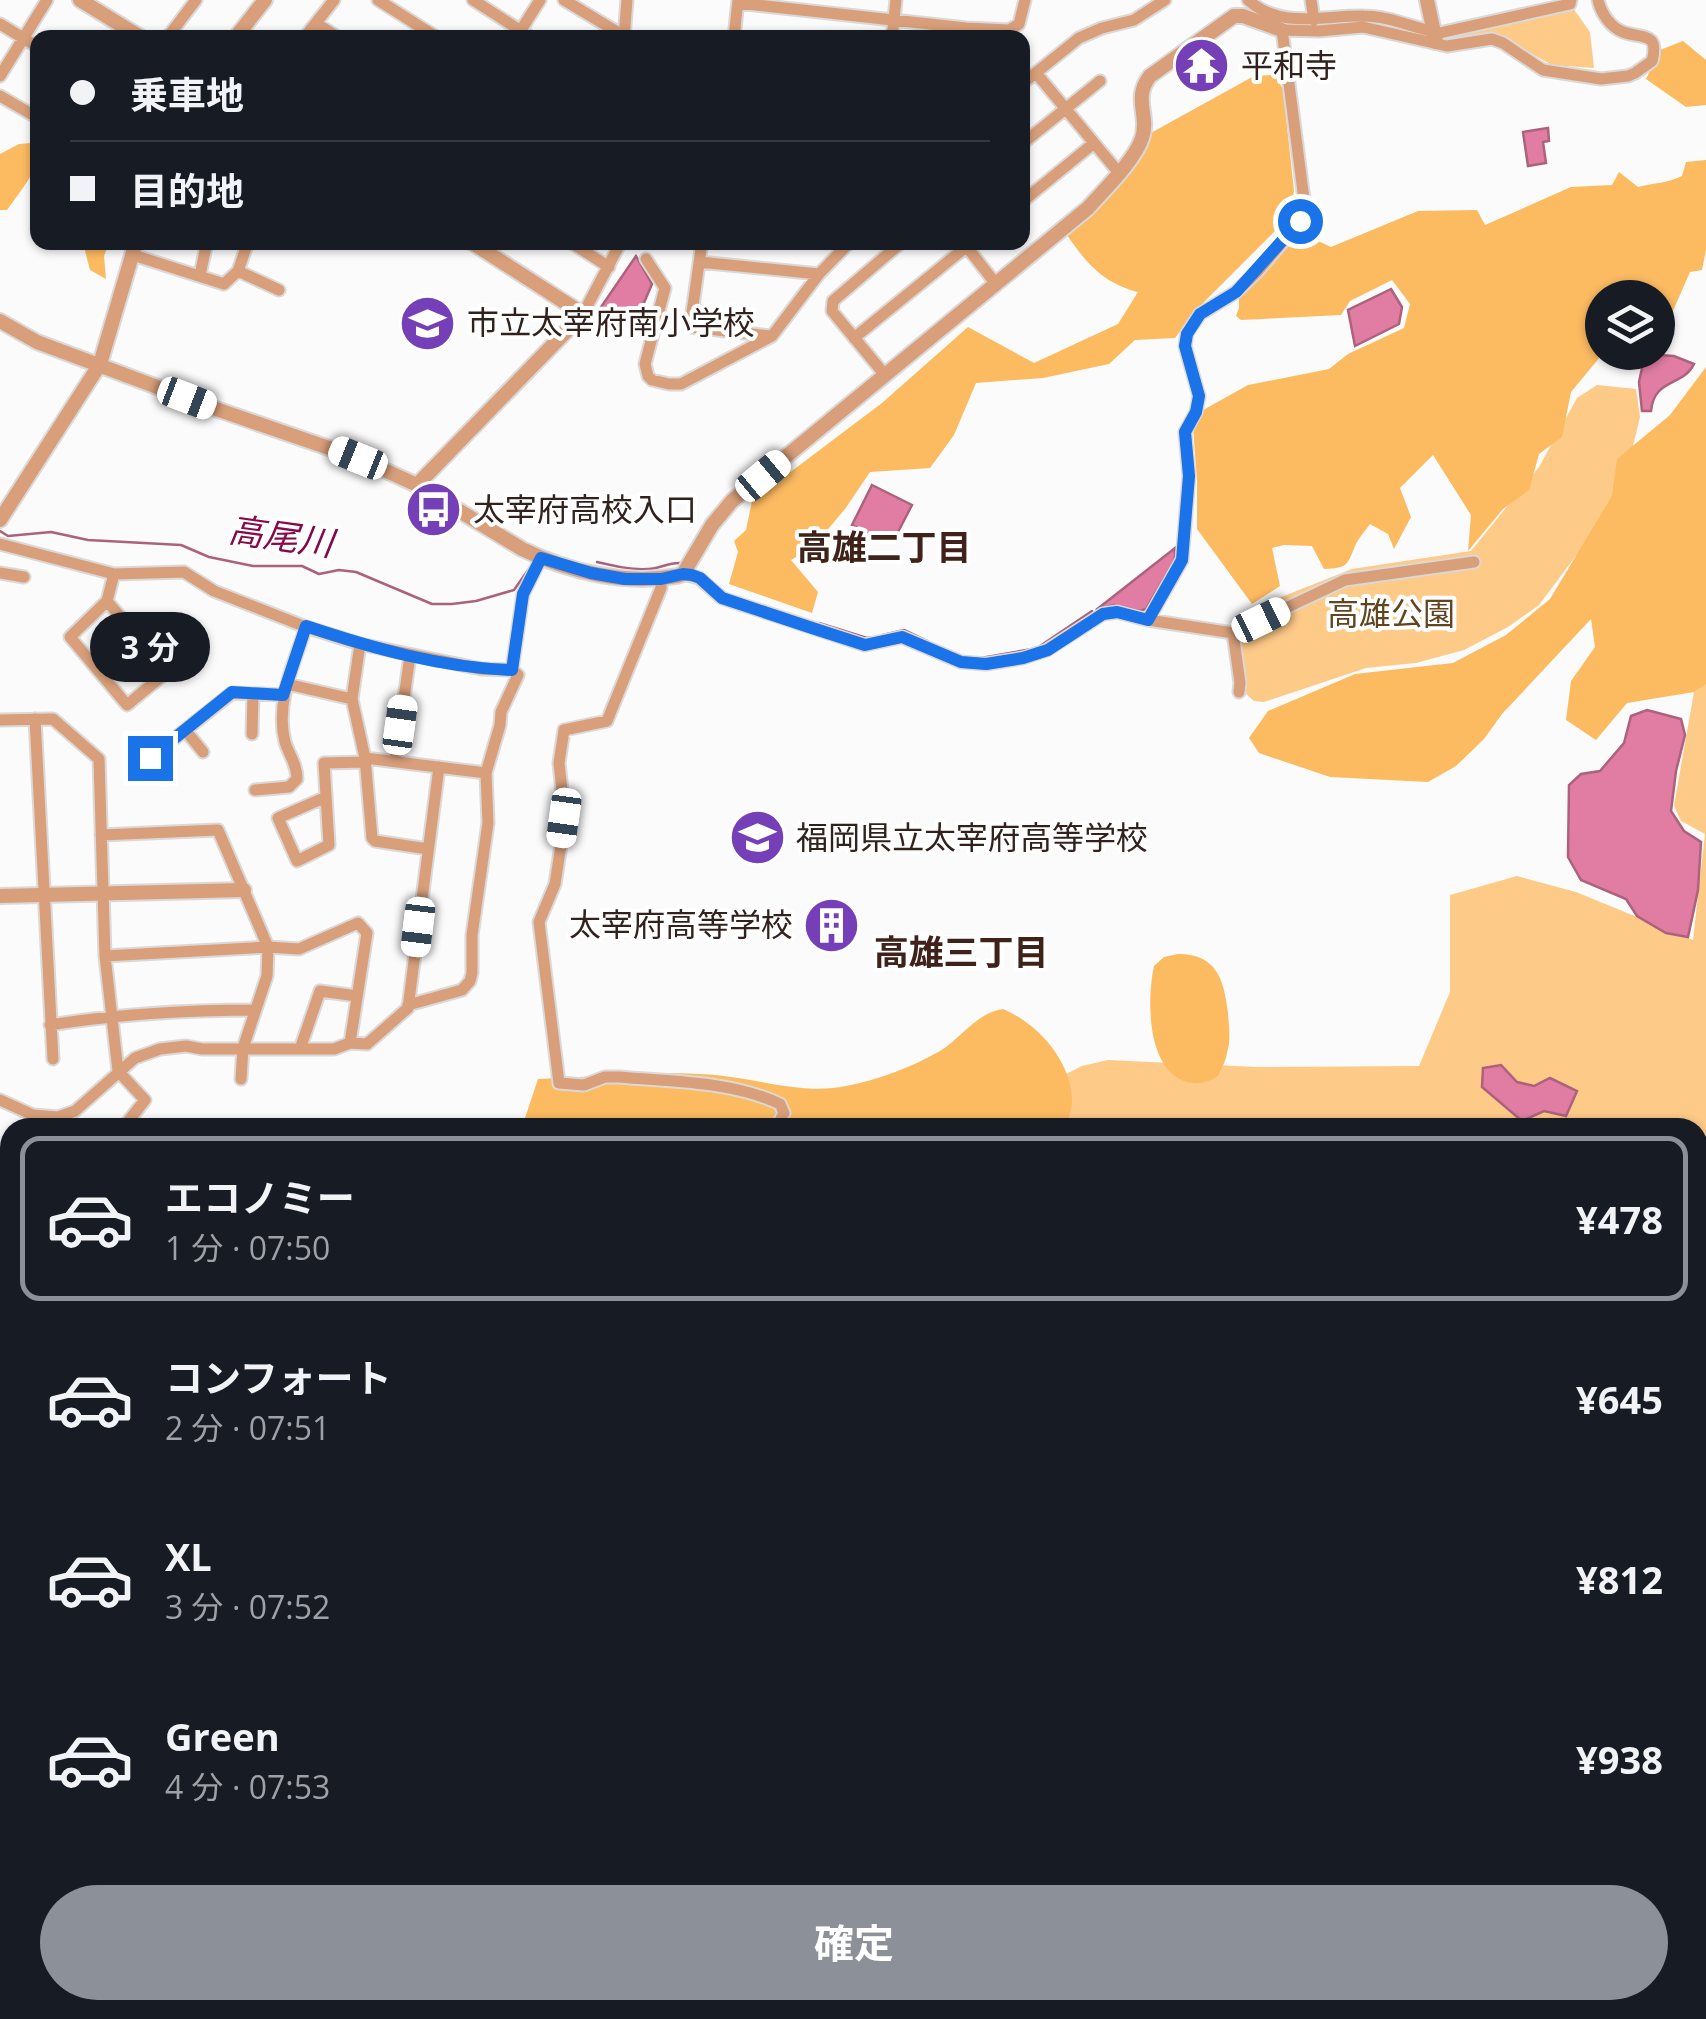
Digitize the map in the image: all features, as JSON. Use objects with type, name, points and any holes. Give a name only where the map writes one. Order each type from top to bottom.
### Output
[{"type":"street","points":[[0,76],[47,0]]},
{"type":"street","points":[[80,0],[129,30]]},
{"type":"street","points":[[241,30],[265,0]]},
{"type":"street","points":[[310,30],[334,0]]},
{"type":"street","points":[[378,0],[425,30]]},
{"type":"street","points":[[472,0],[516,30]]},
{"type":"street","points":[[525,30],[540,0]]},
{"type":"street","points":[[564,0],[613,30]]},
{"type":"street","points":[[625,30],[627,0]]},
{"type":"street","points":[[893,30],[896,0]]},
{"type":"street","points":[[1002,30],[1014,29],[1019,24],[1024,0]]},
{"type":"street","points":[[1030,78],[1088,32],[1134,20],[1165,0]]},
{"type":"street","points":[[1248,0],[1283,18],[1368,16],[1435,36],[1447,46],[1485,39],[1498,41],[1551,72],[1601,79],[1635,74],[1652,60],[1652,42],[1614,28],[1600,11],[1598,0]]},
{"type":"street","points":[[1311,0],[1314,20]]},
{"type":"street","points":[[1428,0],[1435,36]]},
{"type":"street","points":[[683,574],[712,525],[732,501],[1080,215],[1120,173],[1143,136],[1141,95],[1150,76],[1234,16],[1282,30],[1367,28],[1435,36],[1570,4],[1571,0]]},
{"type":"street","points":[[171,30],[190,2]]},
{"type":"street","points":[[735,30],[738,2],[948,30]]},
{"type":"street","points":[[316,23],[327,30]]},
{"type":"street","points":[[0,24],[30,42]]},
{"type":"street","points":[[1148,620],[1182,560],[1189,476],[1185,432],[1196,412],[1199,396],[1185,346],[1187,334],[1200,314],[1236,292],[1256,272],[1298,224],[1305,207],[1282,30]]},
{"type":"street","points":[[1036,73],[1120,173]]},
{"type":"street","points":[[1030,138],[1100,81]]},
{"type":"street","points":[[0,96],[30,113]]},
{"type":"street","points":[[1030,195],[1094,143]]},
{"type":"street","points":[[0,520],[100,364],[134,250]]},
{"type":"street","points":[[136,250],[224,284],[238,271],[245,250]]},
{"type":"street","points":[[200,276],[206,250]]},
{"type":"street","points":[[484,250],[584,314]]},
{"type":"street","points":[[582,250],[608,267]]},
{"type":"street","points":[[417,485],[584,314],[617,250]]},
{"type":"street","points":[[701,250],[690,327],[772,336]]},
{"type":"street","points":[[646,259],[665,288],[645,364],[648,376],[681,384],[772,336],[842,250]]},
{"type":"street","points":[[885,375],[832,311],[833,301],[893,250]]},
{"type":"street","points":[[854,338],[960,250]]},
{"type":"street","points":[[971,250],[996,284]]},
{"type":"street","points":[[699,262],[819,274]]},
{"type":"street","points":[[238,271],[279,290]]},
{"type":"street","points":[[0,321],[37,342],[321,444],[417,485],[541,558],[625,579],[661,579],[683,574],[700,578],[722,598],[865,645],[902,637],[961,662],[986,664],[1048,650],[1110,612],[1233,633],[1345,580],[1474,562]]},
{"type":"street","points":[[0,544],[114,574],[184,572],[214,591],[360,644],[481,669],[512,670],[518,676],[501,712],[486,773],[488,823],[472,935],[470,981],[462,990],[408,1005]]},
{"type":"street","points":[[512,670],[523,594],[541,558]]},
{"type":"street","points":[[0,573],[24,577]]},
{"type":"street","points":[[107,601],[168,672],[127,705],[70,637],[107,601],[114,574]]},
{"type":"street","points":[[661,579],[661,588],[607,721],[564,730],[559,763],[564,818],[555,884],[539,922],[559,1084],[584,1085],[619,1077],[728,1088],[780,1104],[784,1113],[781,1118]]},
{"type":"street","points":[[254,790],[289,786],[297,779],[296,765],[285,741],[285,690],[306,626]]},
{"type":"street","points":[[1233,633],[1239,692]]},
{"type":"street","points":[[360,644],[352,699],[366,760],[372,838],[428,849]]},
{"type":"street","points":[[395,760],[410,656]]},
{"type":"street","points":[[150,758],[232,692],[285,690],[352,699]]},
{"type":"street","points":[[252,694],[252,734]]},
{"type":"street","points":[[35,719],[53,1060]]},
{"type":"street","points":[[0,720],[53,719],[99,759],[105,956],[118,1071],[145,1100],[132,1118]]},
{"type":"street","points":[[186,731],[204,752]]},
{"type":"street","points":[[326,797],[278,818],[297,860],[329,845],[324,763],[395,760],[486,773]]},
{"type":"street","points":[[2,1107],[33,1116],[75,1111],[135,1058],[160,1049],[334,1049],[350,1043],[367,1044],[408,1008],[439,766]]},
{"type":"street","points":[[101,835],[218,830],[268,947],[267,976],[242,1048],[241,1079]]},
{"type":"street","points":[[0,896],[244,890]]},
{"type":"street","points":[[105,956],[268,947],[299,949],[358,923],[367,933],[350,1043]]},
{"type":"street","points":[[300,1048],[320,991],[358,996]]},
{"type":"street","points":[[50,1025],[111,1015],[255,1010]]},
{"type":"green space","points":[[1573,8],[1590,32],[1594,68],[1552,65],[1500,36],[1451,41],[1449,38],[1449,35]]},
{"type":"green space","name":"高雄公園","points":[[1597,385],[1636,389],[1640,417],[1619,504],[1539,605],[1464,650],[1416,663],[1366,668],[1264,702],[1254,701],[1245,693],[1239,639],[1246,611],[1352,569],[1471,551],[1539,467],[1577,398]]},
{"type":"green space","points":[[1706,681],[1706,1118],[978,1118],[1082,1066],[1108,1060],[1256,1067],[1419,1066],[1450,992],[1450,895],[1517,876],[1576,892],[1693,940],[1705,834],[1681,821],[1674,806],[1694,692]]},
{"type":"shaded area","points":[[1683,41],[1706,60],[1706,105],[1686,107],[1646,79],[1660,50]]},
{"type":"shaded area","points":[[1274,75],[1283,89],[1294,191],[1290,216],[1194,312],[1175,338],[1135,340],[1109,364],[1043,378],[976,383],[954,435],[930,468],[870,472],[813,547],[791,560],[818,592],[812,613],[729,584],[738,552],[734,541],[746,530],[752,501],[882,403],[968,327],[1034,363],[1118,324],[1138,292],[1097,271],[1067,235],[1113,187],[1149,134],[1254,76]]},
{"type":"shaded area","points":[[1548,128],[1549,141],[1543,142],[1546,163],[1528,166],[1523,132]]},
{"type":"shaded area","points":[[30,143],[30,177],[7,210],[0,210],[0,154]]},
{"type":"shaded area","points":[[1706,160],[1706,250],[1702,270],[1690,272],[1675,306],[1675,280],[1585,280],[1585,370],[1589,370],[1571,392],[1562,437],[1539,454],[1529,490],[1503,509],[1468,551],[1471,515],[1433,455],[1400,488],[1411,517],[1394,549],[1388,534],[1370,524],[1342,567],[1324,569],[1312,546],[1272,548],[1280,586],[1252,604],[1197,529],[1193,427],[1205,409],[1248,385],[1329,369],[1348,354],[1404,328],[1410,304],[1392,280],[1350,301],[1341,315],[1241,320],[1236,316],[1239,295],[1297,231],[1331,247],[1418,211],[1477,210],[1485,225],[1571,187],[1612,185],[1619,172],[1638,187],[1666,182],[1682,176],[1686,162]]},
{"type":"shaded area","points":[[85,250],[106,250],[106,279],[90,270]]},
{"type":"shaded area","points":[[636,256],[652,284],[634,326],[601,307]]},
{"type":"shaded area","points":[[1391,289],[1402,307],[1399,324],[1355,346],[1348,310]]},
{"type":"shaded area","points":[[1675,356],[1694,364],[1657,393],[1651,411],[1642,411],[1642,370],[1675,370]]},
{"type":"shaded area","points":[[1706,367],[1706,684],[1694,692],[1627,703],[1596,740],[1566,720],[1571,681],[1595,647],[1591,619],[1502,714],[1484,739],[1456,766],[1428,782],[1330,777],[1259,753],[1249,738],[1268,711],[1355,674],[1453,663],[1506,635],[1550,599],[1612,496],[1617,459],[1670,415]]},
{"type":"shaded area","points":[[872,485],[912,505],[896,536],[887,532],[882,541],[852,525]]},
{"type":"shaded area","points":[[1175,548],[1175,560],[1146,609],[1114,605],[1096,610]]},
{"type":"shaded area","points":[[1647,710],[1681,719],[1685,735],[1671,811],[1684,831],[1701,842],[1698,890],[1688,937],[1666,933],[1637,916],[1626,899],[1581,880],[1568,857],[1569,785],[1581,774],[1600,771],[1624,743],[1631,716]]},
{"type":"shaded area","points":[[1178,954],[1210,964],[1221,980],[1226,1001],[1226,1056],[1218,1076],[1204,1082],[1187,1082],[1174,1075],[1164,1063],[1152,1032],[1150,996],[1154,966],[1164,957]]},
{"type":"shaded area","points":[[1003,1009],[1029,1024],[1051,1047],[1071,1088],[1068,1118],[525,1118],[538,1079],[694,1074],[797,1088],[846,1086],[882,1077],[940,1051],[994,1011]]},
{"type":"shaded area","points":[[1501,1065],[1517,1082],[1534,1086],[1550,1078],[1577,1091],[1566,1116],[1544,1111],[1518,1118],[1482,1087],[1483,1068]]},
{"type":"waterway","name":"高尾川","points":[[0,531],[8,536],[51,532],[88,540],[181,545],[209,557],[253,566],[302,566],[319,574],[356,572],[432,604],[476,601],[514,590],[533,563]]},
{"type":"waterway","points":[[597,562],[642,569],[681,563]]},
{"type":"waterway","points":[[1040,646],[1092,611]]},
{"type":"waterway","points":[[819,623],[867,638],[876,637]]},
{"type":"waterway","points":[[883,635],[904,630],[927,641]]},
{"type":"waterway","points":[[981,658],[1032,649]]},
{"type":"place","name":"平和寺","points":[[1202,66]]},
{"type":"place","name":"市立太宰府南小学校","points":[[428,323]]},
{"type":"place","name":"太宰府高校入口","points":[[434,510]]},
{"type":"place","name":"福岡県立太宰府高等学校","points":[[757,838]]},
{"type":"place","name":"太宰府高等学校","points":[[832,925]]},
{"type":"district","name":"高雄二丁目","points":[[884,548]]},
{"type":"district","name":"高雄三丁目","points":[[961,953]]},
{"type":"route","points":[[150,758],[232,692],[283,695],[306,626],[410,656],[481,669],[512,670],[523,594],[541,558],[625,579],[692,575],[722,598],[812,628],[865,645],[902,637],[961,662],[986,664],[1048,650],[1110,612],[1148,620],[1182,560],[1189,476],[1184,439],[1199,404],[1185,346],[1187,334],[1200,314],[1236,292],[1256,272],[1300,221]]}]
